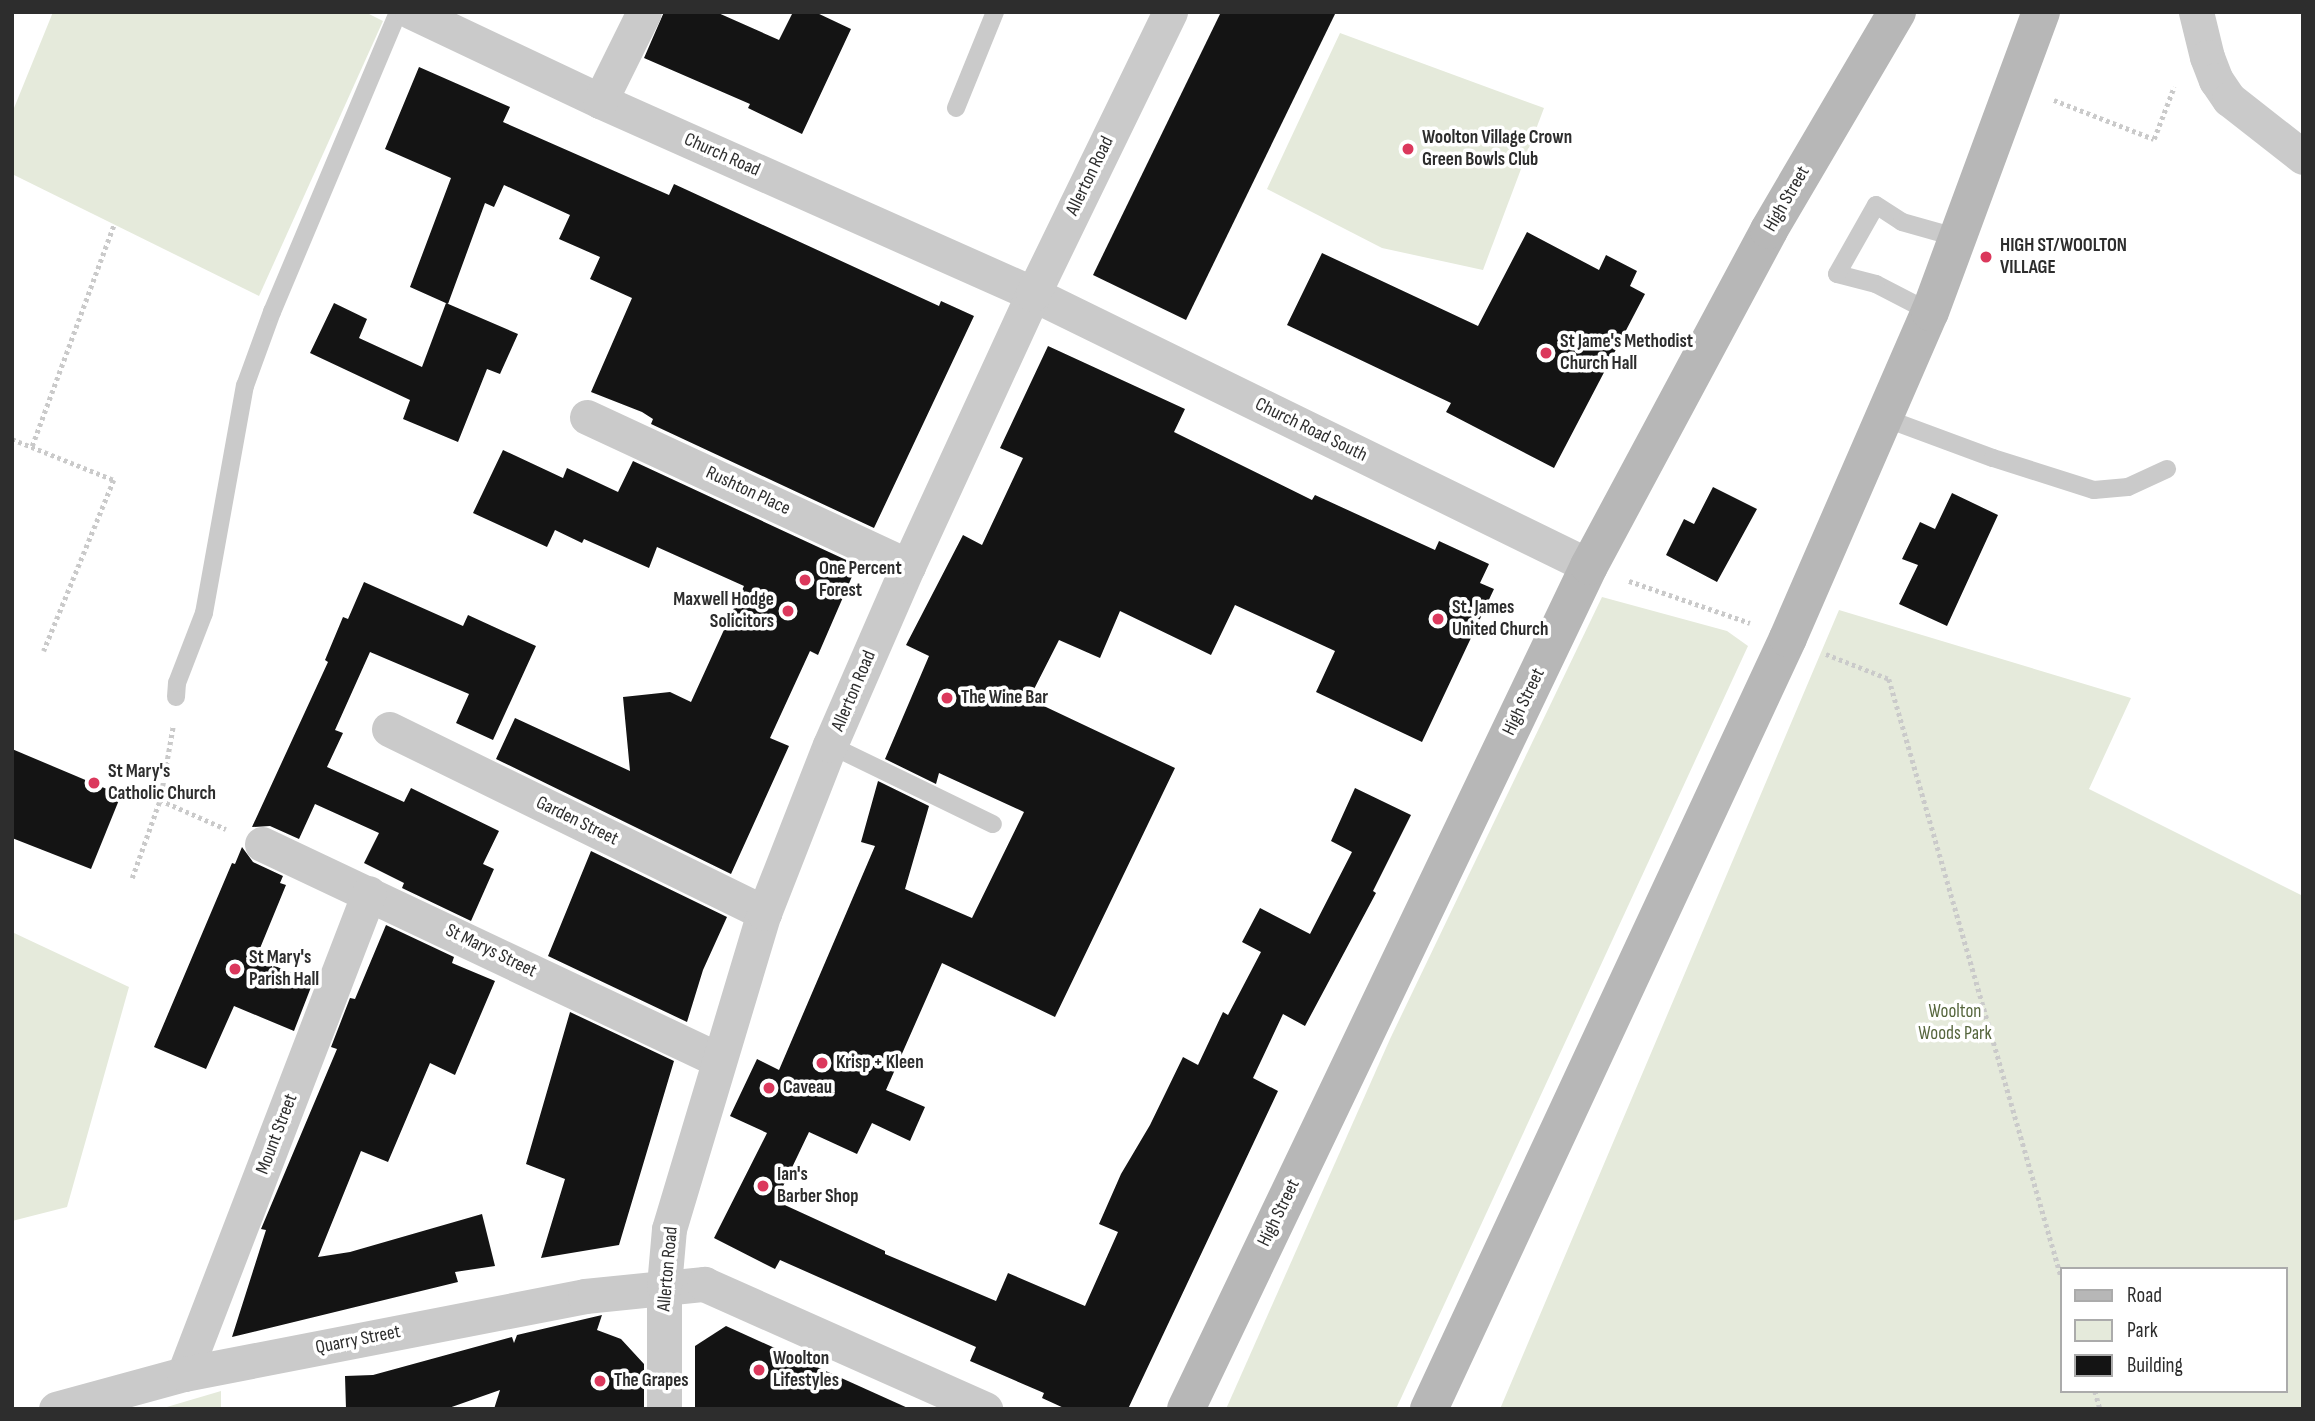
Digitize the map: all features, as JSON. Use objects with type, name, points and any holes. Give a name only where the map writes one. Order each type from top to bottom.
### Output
[{"type":"main road","name":"High Street","points":[[1186,1409],[1589,566],[1769,230],[1897,12]]},
{"type":"main road","points":[[1429,1409],[1788,638],[1930,312],[2041,12]]},
{"type":"street","name":"Church Road","points":[[412,12],[600,101],[1033,294]]},
{"type":"street","points":[[600,101],[644,12]]},
{"type":"street","name":"Allerton Road","points":[[664,1409],[664,1286],[669,1229],[764,913],[831,745],[908,566],[1033,294],[1170,12]]},
{"type":"street","points":[[2196,12],[2216,80],[2229,99],[2303,157]]},
{"type":"street","name":"Church Road South","points":[[1033,294],[1589,566]]},
{"type":"street","name":"Rushton Place","points":[[587,417],[908,566]]},
{"type":"street","name":"Garden Street","points":[[389,729],[764,913]]},
{"type":"street","name":"St Marys Street","points":[[262,844],[719,1060]]},
{"type":"street","name":"Mount Street","points":[[184,1374],[369,893]]},
{"type":"street","name":"Quarry Street","points":[[56,1409],[184,1374],[585,1296],[704,1284],[985,1409]]},
{"type":"lane","points":[[176,697],[177,683],[204,613],[245,386],[272,312],[398,12]]},
{"type":"lane","points":[[956,108],[995,12]]},
{"type":"lane","points":[[1930,312],[1876,284],[1837,274],[1876,205],[1902,222],[1959,238]]},
{"type":"lane","points":[[1882,417],[1993,458],[2094,490],[2128,487],[2167,469]]},
{"type":"lane","points":[[831,745],[993,824]]},
{"type":"path","points":[[2054,100],[2154,139],[2177,82]]},
{"type":"path","points":[[32,446],[114,224]]},
{"type":"path","points":[[12,439],[114,480],[44,651]]},
{"type":"path","points":[[1589,566],[1788,638],[1889,679],[2060,1273]]},
{"type":"path","points":[[132,878],[160,800],[176,697]]},
{"type":"path","points":[[160,800],[262,844]]},
{"type":"green space","points":[[53,12],[365,12],[383,21],[259,296],[12,174],[12,113]]},
{"type":"green space","name":"Woolton Village Crown Green Bowls Club","points":[[1340,33],[1544,108],[1483,270],[1382,248],[1267,189]]},
{"type":"green space","points":[[1602,597],[1727,631],[1748,646],[1396,1409],[1226,1409],[1390,1039]]},
{"type":"green space","name":"Woolton Woods Park","points":[[1839,610],[2131,698],[2089,789],[2303,896],[2303,1409],[1500,1409]]},
{"type":"green space","points":[[12,932],[129,987],[67,1207],[12,1221]]},
{"type":"green space","points":[[221,1391],[221,1409],[160,1409]]},
{"type":"building","points":[[664,12],[716,12],[779,40],[793,12],[815,12],[851,29],[802,134],[748,108],[750,104],[644,58]]},
{"type":"building","points":[[1221,12],[1336,12],[1186,320],[1093,275]]},
{"type":"building","points":[[419,67],[510,107],[503,122],[669,195],[674,184],[939,306],[941,301],[974,316],[874,528],[651,424],[653,419],[642,412],[591,392],[632,298],[590,279],[600,257],[559,239],[570,215],[504,185],[494,207],[485,203],[448,304],[410,287],[451,178],[385,149]]},
{"type":"building","name":"St Jame's Methodist Church Hall","points":[[1527,232],[1599,270],[1606,255],[1637,271],[1630,286],[1645,294],[1554,468],[1446,412],[1451,403],[1287,325],[1322,253],[1478,326]]},
{"type":"building","points":[[334,303],[367,319],[359,338],[422,367],[446,303],[518,334],[500,374],[487,369],[458,442],[403,419],[410,400],[310,353]]},
{"type":"building","points":[[1048,346],[1185,409],[1174,432],[1312,500],[1315,495],[1435,550],[1439,541],[1489,564],[1480,583],[1494,589],[1422,742],[1316,692],[1335,651],[1235,605],[1211,655],[1120,611],[1100,658],[1059,640],[1029,699],[1175,768],[1055,1017],[942,963],[886,1090],[925,1107],[910,1141],[872,1123],[857,1154],[809,1132],[776,1201],[885,1251],[885,1254],[996,1301],[1008,1273],[1085,1306],[1118,1232],[1099,1224],[1121,1174],[1150,1125],[1183,1057],[1198,1065],[1223,1012],[1228,1015],[1261,952],[1242,942],[1260,908],[1310,934],[1352,852],[1331,841],[1355,788],[1411,815],[1373,891],[1376,893],[1305,1026],[1283,1014],[1253,1078],[1278,1091],[1128,1409],[1066,1409],[1042,1398],[1044,1393],[970,1361],[976,1347],[780,1260],[775,1269],[714,1238],[767,1133],[730,1116],[757,1059],[779,1070],[875,846],[861,842],[878,781],[929,806],[905,889],[972,918],[1024,812],[939,773],[936,784],[885,759],[929,656],[906,645],[963,535],[982,545],[1023,458],[1000,448]]},
{"type":"building","points":[[503,450],[563,478],[567,468],[618,492],[633,461],[857,565],[818,655],[810,651],[770,738],[789,746],[731,874],[496,759],[515,718],[630,771],[623,697],[670,692],[691,702],[744,586],[657,547],[649,568],[584,539],[582,543],[555,530],[547,547],[473,513]]},
{"type":"building","points":[[1713,487],[1757,509],[1717,582],[1666,555],[1684,519],[1694,524]]},
{"type":"building","points":[[1952,493],[1998,515],[1947,626],[1899,604],[1918,565],[1902,559],[1920,522],[1935,529]]},
{"type":"building","points":[[364,582],[463,626],[468,615],[536,646],[493,740],[456,723],[469,694],[370,652],[335,730],[343,733],[327,767],[404,802],[411,788],[499,831],[483,864],[494,869],[471,921],[402,888],[404,883],[364,863],[379,833],[315,804],[299,839],[270,826],[252,827],[328,662],[325,660],[343,617],[348,619]]},
{"type":"building","points":[[12,749],[121,795],[91,869],[12,838]]},
{"type":"building","name":"St Mary's Parish Hall","points":[[242,847],[253,862],[283,876],[280,883],[286,885],[256,958],[313,982],[294,1031],[234,1006],[206,1069],[154,1047],[232,863],[235,864]]},
{"type":"building","points":[[591,851],[727,917],[703,970],[687,1022],[548,956]]},
{"type":"building","points":[[386,925],[454,957],[452,963],[495,981],[455,1075],[430,1063],[388,1162],[361,1151],[318,1257],[350,1252],[482,1214],[495,1266],[455,1272],[458,1282],[232,1337],[266,1230],[261,1229],[337,1049],[331,1047],[350,998],[355,999]]},
{"type":"building","points":[[570,1012],[674,1061],[619,1245],[541,1258],[565,1179],[526,1164]]},
{"type":"building","points":[[602,1315],[597,1330],[621,1339],[644,1364],[644,1409],[494,1409],[500,1390],[446,1409],[346,1409],[345,1376],[373,1375],[512,1337],[514,1343],[517,1335]]},
{"type":"building","name":"Woolton Lifestyles","points":[[726,1326],[910,1409],[695,1409],[695,1346]]},
{"type":"place","name":"Woolton Village Crown Green Bowls Club","points":[[1408,149]]},
{"type":"place","name":"HIGH ST/WOOLTON VILLAGE","points":[[1986,257]]},
{"type":"place","name":"St Jame's Methodist Church Hall","points":[[1546,353]]},
{"type":"place","name":"One Percent Forest","points":[[805,580]]},
{"type":"place","name":"Maxwell Hodge Solicitors","points":[[788,611]]},
{"type":"place","name":"St. James United Church","points":[[1438,619]]},
{"type":"place","name":"The Wine Bar","points":[[947,698]]},
{"type":"place","name":"St Mary's Catholic Church","points":[[94,783]]},
{"type":"place","name":"St Mary's Parish Hall","points":[[235,969]]},
{"type":"place","name":"Krisp + Kleen","points":[[822,1063]]},
{"type":"place","name":"Caveau","points":[[769,1088]]},
{"type":"place","name":"Ian's Barber Shop","points":[[763,1186]]},
{"type":"place","name":"Woolton Lifestyles","points":[[759,1370]]},
{"type":"place","name":"The Grapes","points":[[600,1381]]}]
